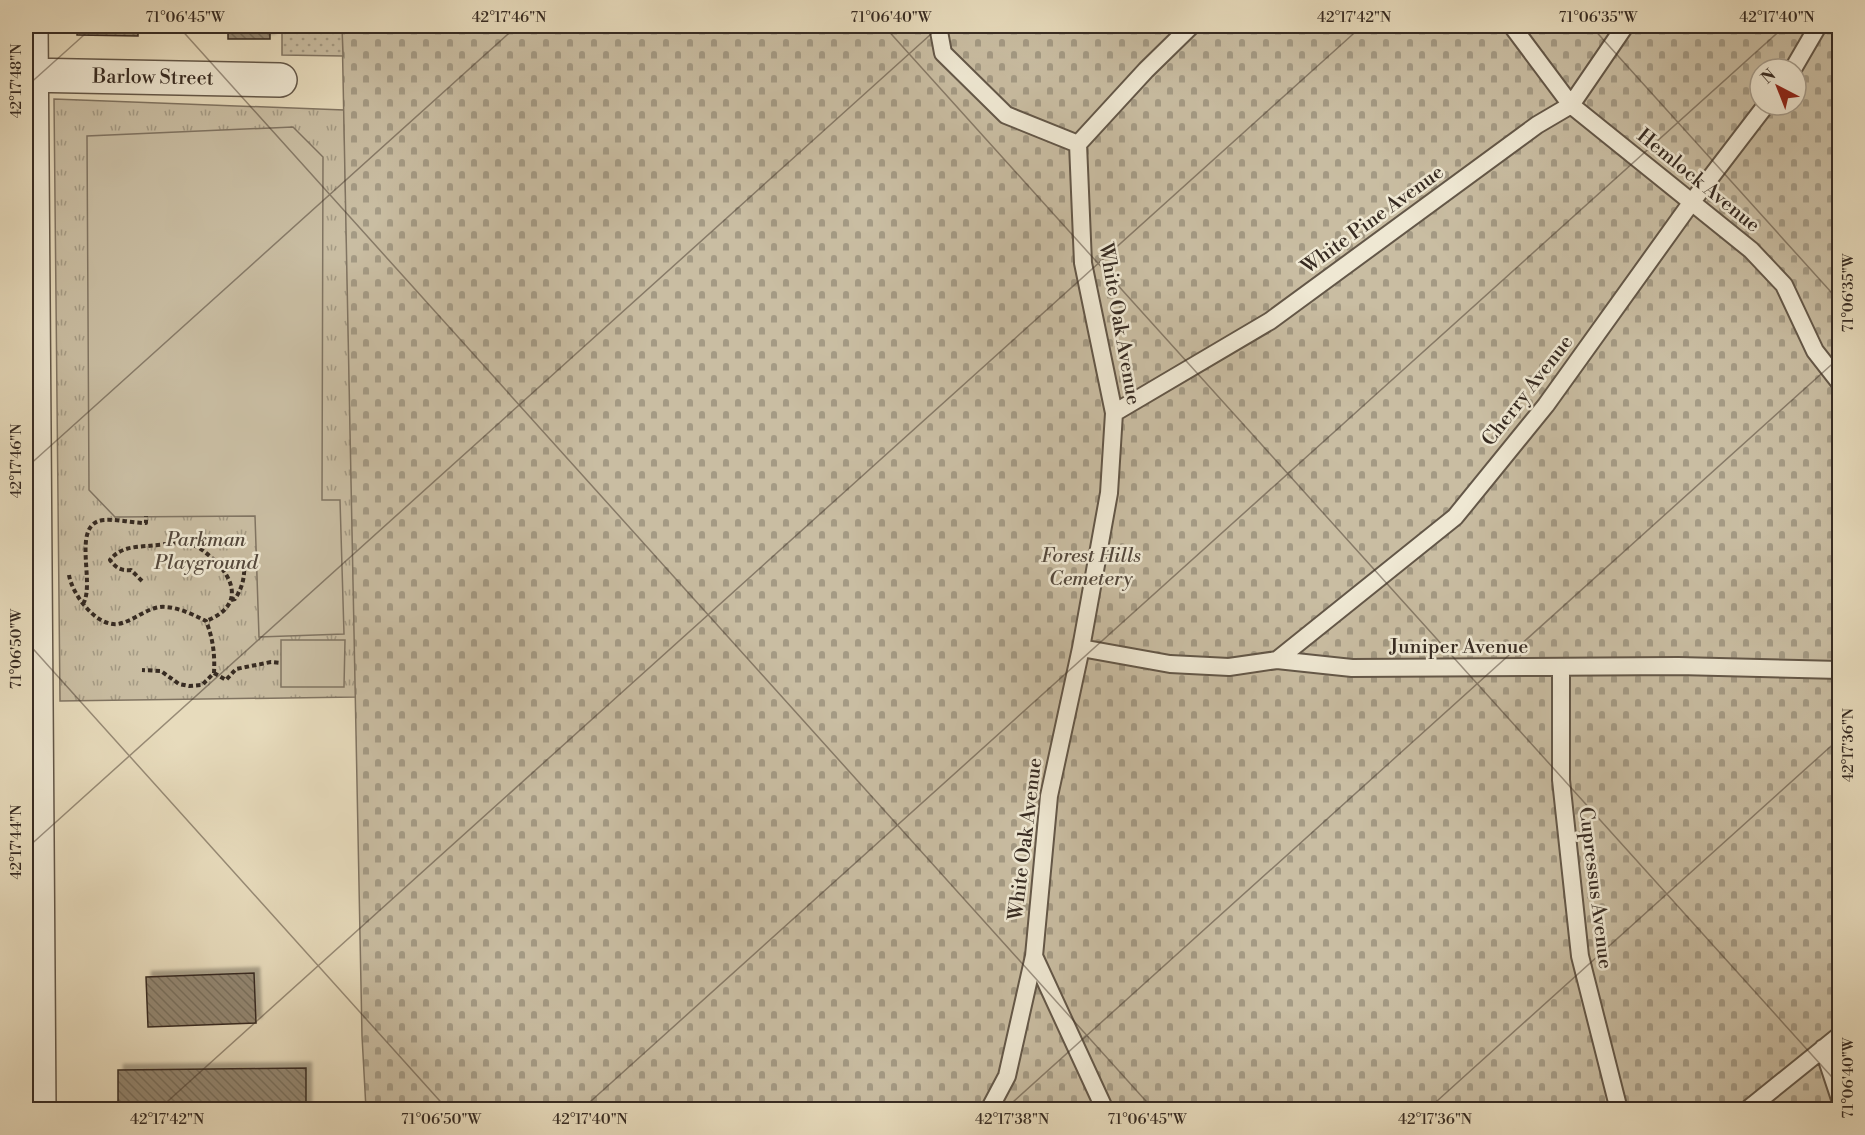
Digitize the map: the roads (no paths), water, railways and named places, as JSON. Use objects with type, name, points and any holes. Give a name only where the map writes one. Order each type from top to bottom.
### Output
[{"type":"street","points":[[31,26],[29,75],[35,1094]]},
{"type":"street","name":"Barlow Street","points":[[29,75],[280,80]]},
{"type":"lane","points":[[938,26],[943,53],[1006,115],[1078,144],[1146,70],[1191,26]]},
{"type":"lane","name":"Hemlock Avenue","points":[[1512,26],[1571,105],[1751,250],[1784,285],[1815,351],[1839,383]]},
{"type":"lane","name":"White Pine Avenue","points":[[1114,413],[1270,321],[1537,125],[1571,105],[1625,26]]},
{"type":"lane","points":[[1800,57],[1818,26]]},
{"type":"lane","name":"Cherry Avenue","points":[[1277,660],[1455,517],[1546,405],[1691,203],[1757,117]]},
{"type":"lane","name":"White Oak Avenue","points":[[989,1110],[1007,1076],[1034,956],[1049,796],[1081,648],[1109,493],[1114,413],[1083,263],[1078,144]]},
{"type":"lane","name":"Juniper Avenue","points":[[1081,648],[1182,665],[1229,667],[1277,660],[1352,668],[1678,666],[1839,670]]},
{"type":"lane","name":"Cupressus Avenue","points":[[1561,667],[1561,780],[1580,956],[1619,1110]]},
{"type":"lane","points":[[1034,956],[1105,1110]]},
{"type":"lane","points":[[1749,1109],[1839,1035]]},
{"type":"lane","points":[[1823,1048],[1839,1099]]},
{"type":"park label","name":"Parkman Playground","points":[[206,552]]},
{"type":"park label","name":"Forest Hills Cemetery","points":[[1091,568]]}]
